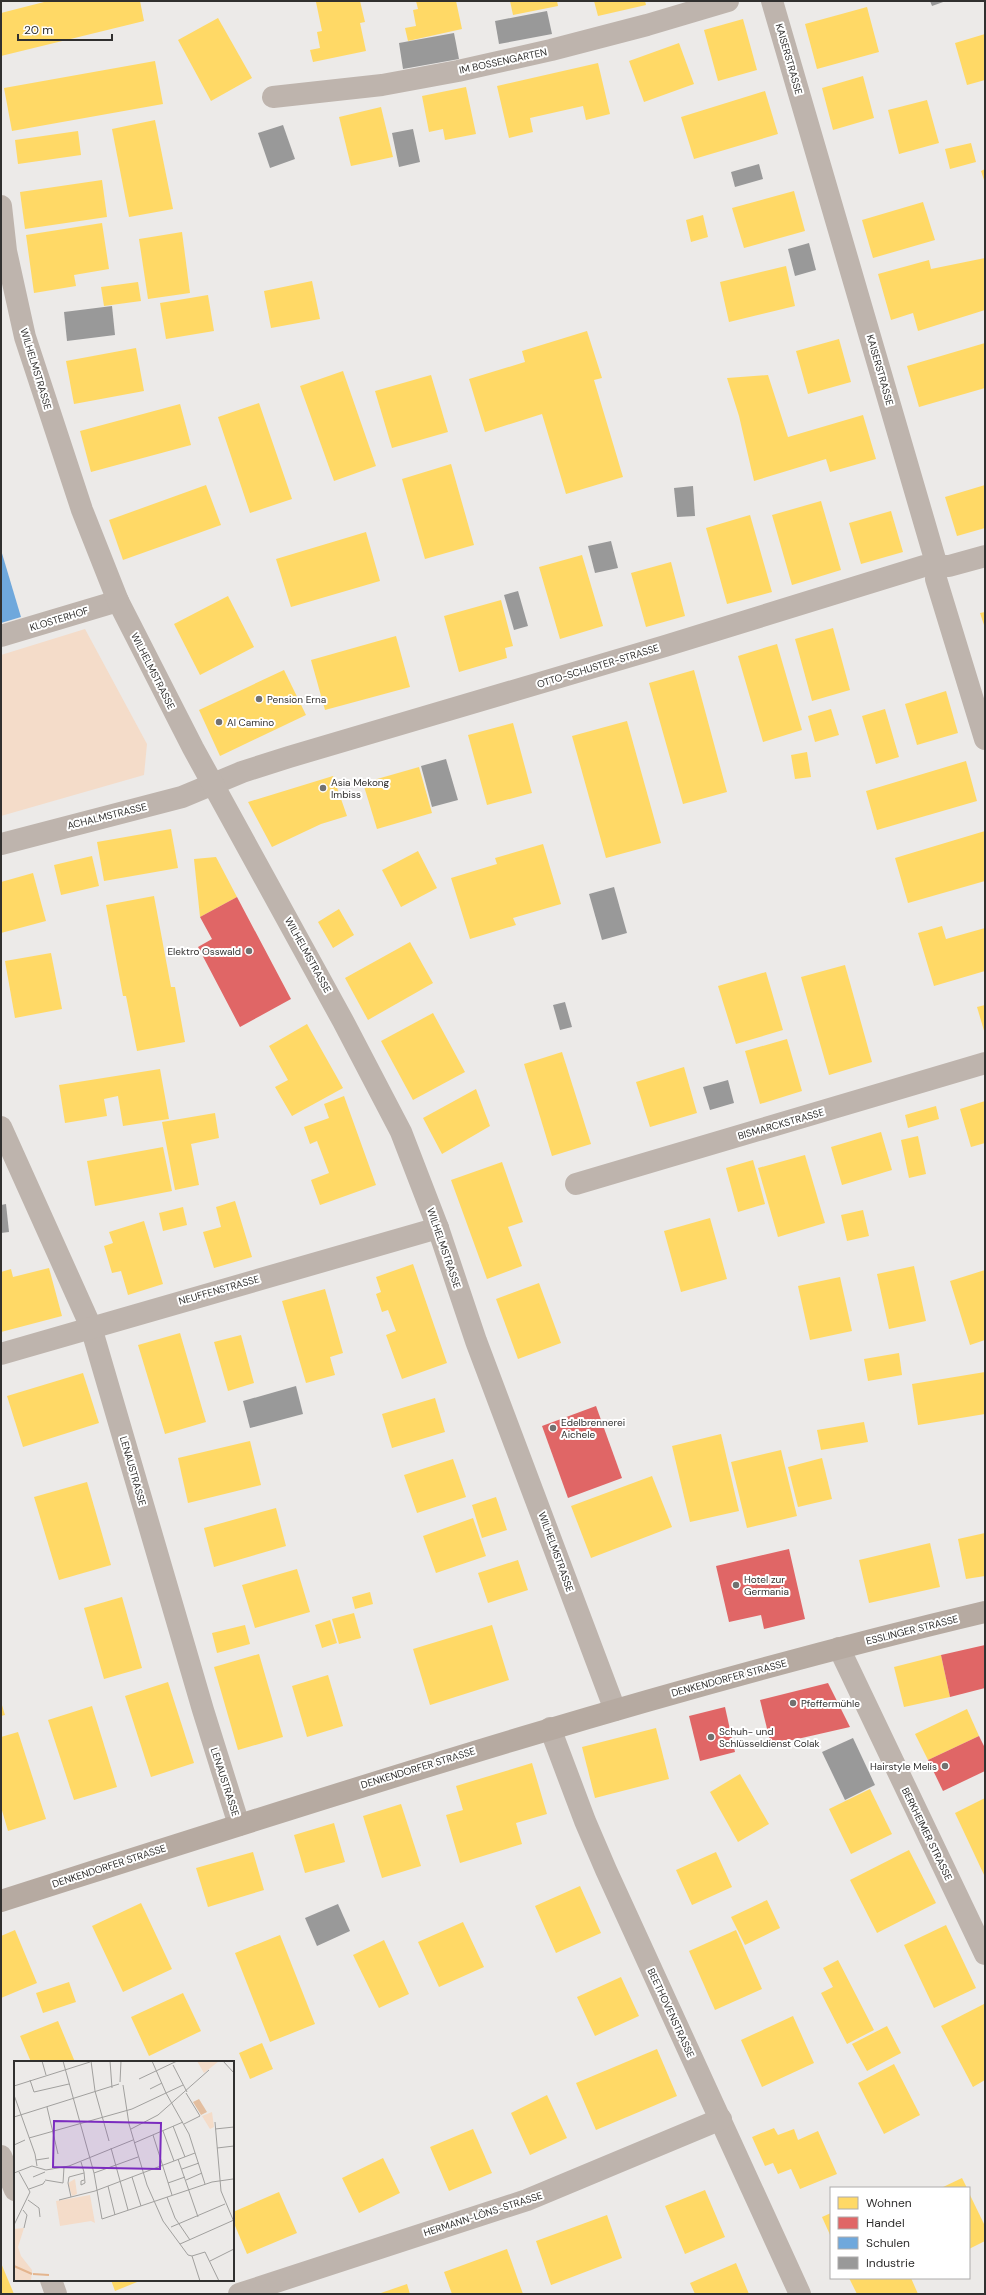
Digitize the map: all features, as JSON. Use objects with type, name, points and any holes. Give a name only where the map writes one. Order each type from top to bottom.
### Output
[{"type":"main road","name":"ESSLINGER STRASSE","points":[[839,1648],[985,1612]]},
{"type":"main road","name":"DENKENDORFER STRASSE","points":[[1,1901],[462,1754],[550,1728],[839,1648]]},
{"type":"street","name":"IM BOSSENGARTEN","points":[[273,97],[382,86],[458,71],[573,45],[728,1]]},
{"type":"street","name":"KAISERSTRASSE","points":[[772,1],[937,566],[936,579],[985,739]]},
{"type":"street","name":"WILHELMSTRASSE","points":[[1,206],[2,228],[25,337],[82,510],[118,601],[213,785],[385,1097],[401,1132],[438,1228],[476,1341],[615,1710]]},
{"type":"street","name":"OTTO-SCHUSTER-STRASSE","points":[[213,785],[242,772],[289,757],[665,646],[924,566],[949,566],[985,556]]},
{"type":"street","name":"KLOSTERHOF","points":[[1,636],[118,601]]},
{"type":"street","name":"ACHALMSTRASSE","points":[[1,844],[182,797],[213,785]]},
{"type":"street","name":"BISMARCKSTRASSE","points":[[576,1184],[985,1063]]},
{"type":"street","name":"LENAUSTRASSE","points":[[1,1127],[91,1327],[200,1702],[239,1825]]},
{"type":"street","name":"NEUFFENSTRASSE","points":[[1,1354],[438,1228]]},
{"type":"street","name":"BERKHEIMER STRASSE","points":[[839,1648],[985,1954]]},
{"type":"street","name":"BEETHOVENSTRASSE","points":[[550,1728],[606,1870],[800,2294]]},
{"type":"street","name":"HERMANN-LÖNS-STRASSE","points":[[239,2294],[527,2200],[721,2119]]},
{"type":"street","points":[[1,2156],[14,2188]]},
{"type":"street","points":[[51,2281],[56,2294]]},
{"type":"shaded area","points":[[85,629],[147,744],[144,775],[1,816],[1,655]]},
{"type":"building: Wohnen","points":[[48,1],[140,1],[144,21],[1,56],[1,13]]},
{"type":"building: Wohnen","points":[[360,1],[365,22],[360,23],[366,51],[313,62],[310,50],[320,48],[317,32],[322,31],[316,2]]},
{"type":"building: Wohnen","points":[[416,1],[456,1],[462,29],[408,41],[405,28],[416,26],[413,10],[418,9]]},
{"type":"building: Wohnen","points":[[510,1],[557,1],[558,6],[513,15]]},
{"type":"building: Wohnen","points":[[594,1],[645,1],[646,5],[598,16]]},
{"type":"building: Wohnen","points":[[867,7],[879,52],[817,69],[805,24]]},
{"type":"building: Wohnen","points":[[218,18],[252,78],[211,101],[178,40]]},
{"type":"building: Wohnen","points":[[743,19],[757,70],[718,81],[704,30]]},
{"type":"building: Wohnen","points":[[985,34],[985,80],[967,85],[955,43]]},
{"type":"building: Wohnen","points":[[679,43],[694,84],[644,102],[629,61]]},
{"type":"building: Wohnen","points":[[155,61],[163,104],[12,131],[4,88]]},
{"type":"building: Wohnen","points":[[598,63],[610,114],[586,120],[583,106],[530,118],[533,132],[509,138],[497,86]]},
{"type":"building: Wohnen","points":[[863,76],[874,118],[833,130],[822,88]]},
{"type":"building: Wohnen","points":[[466,87],[476,134],[445,140],[443,129],[429,132],[422,96]]},
{"type":"building: Wohnen","points":[[765,91],[778,134],[694,159],[681,117]]},
{"type":"building: Wohnen","points":[[927,100],[939,143],[899,154],[888,110]]},
{"type":"building: Wohnen","points":[[381,107],[393,157],[351,166],[339,117]]},
{"type":"building: Wohnen","points":[[155,120],[173,209],[129,217],[112,129]]},
{"type":"building: Wohnen","points":[[78,131],[81,155],[18,164],[15,140]]},
{"type":"building: Wohnen","points":[[971,143],[976,162],[950,169],[945,149]]},
{"type":"building: Wohnen","points":[[985,169],[985,183],[981,171]]},
{"type":"building: Wohnen","points":[[102,180],[107,217],[25,229],[20,192]]},
{"type":"building: Wohnen","points":[[794,191],[805,231],[744,248],[732,208]]},
{"type":"building: Wohnen","points":[[923,202],[935,240],[873,258],[862,220]]},
{"type":"building: Wohnen","points":[[703,215],[708,237],[691,242],[686,220]]},
{"type":"building: Wohnen","points":[[102,223],[109,269],[74,275],[76,286],[34,293],[26,235]]},
{"type":"building: Wohnen","points":[[182,232],[190,293],[148,299],[139,239]]},
{"type":"building: Wohnen","points":[[985,258],[985,310],[918,331],[913,313],[891,320],[878,274],[929,260],[931,269]]},
{"type":"building: Wohnen","points":[[786,266],[795,306],[729,322],[720,282]]},
{"type":"building: Wohnen","points":[[312,281],[320,319],[271,328],[264,291]]},
{"type":"building: Wohnen","points":[[138,282],[141,301],[104,306],[101,287]]},
{"type":"building: Wohnen","points":[[208,295],[214,331],[166,339],[160,303]]},
{"type":"building: Wohnen","points":[[587,331],[602,378],[594,380],[623,477],[566,494],[542,414],[485,432],[469,379],[525,362],[522,351]]},
{"type":"building: Wohnen","points":[[839,339],[851,382],[808,394],[796,351]]},
{"type":"building: Wohnen","points":[[985,343],[985,388],[919,407],[907,366]]},
{"type":"building: Wohnen","points":[[136,348],[144,391],[74,404],[66,361]]},
{"type":"building: Wohnen","points":[[343,371],[376,466],[334,481],[300,386]]},
{"type":"building: Wohnen","points":[[431,375],[448,432],[392,448],[375,391]]},
{"type":"building: Wohnen","points":[[768,375],[788,437],[863,415],[876,459],[830,472],[826,459],[754,481],[739,416],[727,378]]},
{"type":"building: Wohnen","points":[[259,403],[292,499],[250,513],[218,417]]},
{"type":"building: Wohnen","points":[[180,404],[191,445],[91,472],[80,431]]},
{"type":"building: Wohnen","points":[[451,464],[474,545],[425,559],[402,479]]},
{"type":"building: Wohnen","points":[[206,485],[221,525],[123,560],[109,520]]},
{"type":"building: Wohnen","points":[[985,485],[985,528],[957,536],[945,497]]},
{"type":"building: Wohnen","points":[[821,501],[841,570],[792,585],[772,515]]},
{"type":"building: Wohnen","points":[[891,511],[903,552],[861,564],[849,523]]},
{"type":"building: Wohnen","points":[[750,515],[772,592],[727,604],[706,528]]},
{"type":"building: Wohnen","points":[[366,532],[380,581],[291,607],[276,559]]},
{"type":"building: Wohnen","points":[[582,555],[603,626],[560,639],[539,567]]},
{"type":"building: Wohnen","points":[[671,562],[685,616],[646,627],[631,573]]},
{"type":"building: Wohnen","points":[[228,596],[254,647],[200,675],[174,624]]},
{"type":"building: Wohnen","points":[[501,600],[513,646],[505,648],[507,658],[459,672],[444,616]]},
{"type":"building: Wohnen","points":[[985,612],[985,628],[980,613]]},
{"type":"building: Wohnen","points":[[833,628],[850,690],[812,701],[795,639]]},
{"type":"building: Wohnen","points":[[396,636],[410,687],[325,710],[311,660]]},
{"type":"building: Wohnen","points":[[777,644],[802,730],[763,742],[738,656]]},
{"type":"building: Wohnen","points":[[284,670],[306,715],[220,756],[199,710]]},
{"type":"building: Wohnen","points":[[694,670],[727,792],[683,804],[649,683]]},
{"type":"building: Wohnen","points":[[946,691],[958,733],[917,745],[905,704]]},
{"type":"building: Wohnen","points":[[831,709],[839,735],[815,742],[808,716]]},
{"type":"building: Wohnen","points":[[885,709],[899,757],[876,764],[862,716]]},
{"type":"building: Wohnen","points":[[627,721],[661,843],[606,858],[572,736]]},
{"type":"building: Wohnen","points":[[513,723],[532,793],[487,805],[468,735]]},
{"type":"building: Wohnen","points":[[807,752],[811,777],[795,779],[791,755]]},
{"type":"building: Wohnen","points":[[966,761],[977,801],[877,830],[866,791]]},
{"type":"building: Wohnen","points":[[419,767],[432,813],[377,829],[363,783]]},
{"type":"building: Wohnen","points":[[333,776],[347,816],[321,824],[272,847],[248,802]]},
{"type":"building: Wohnen","points":[[171,829],[178,868],[104,881],[97,842]]},
{"type":"building: Wohnen","points":[[985,831],[985,881],[908,903],[895,858]]},
{"type":"building: Wohnen","points":[[543,844],[561,904],[513,918],[516,925],[470,939],[451,878],[497,864],[495,858]]},
{"type":"building: Wohnen","points":[[418,851],[437,888],[401,907],[382,870]]},
{"type":"building: Wohnen","points":[[92,856],[99,886],[61,895],[54,865]]},
{"type":"building: Wohnen","points":[[216,857],[237,897],[200,917],[194,859]]},
{"type":"building: Wohnen","points":[[33,873],[46,921],[1,933],[1,882]]},
{"type":"building: Wohnen","points":[[154,896],[171,987],[175,987],[185,1042],[137,1051],[126,996],[123,996],[106,905]]},
{"type":"building: Wohnen","points":[[339,909],[354,935],[333,948],[318,922]]},
{"type":"building: Wohnen","points":[[942,926],[946,939],[985,928],[985,971],[934,986],[918,933]]},
{"type":"building: Wohnen","points":[[410,942],[433,983],[368,1020],[345,978]]},
{"type":"building: Wohnen","points":[[51,953],[62,1009],[15,1018],[5,961]]},
{"type":"building: Wohnen","points":[[845,965],[872,1062],[829,1075],[801,977]]},
{"type":"building: Wohnen","points":[[766,972],[783,1030],[736,1044],[718,986]]},
{"type":"building: Wohnen","points":[[985,1005],[985,1034],[977,1007]]},
{"type":"building: Wohnen","points":[[433,1013],[465,1072],[413,1100],[381,1041]]},
{"type":"building: Wohnen","points":[[307,1024],[343,1088],[292,1116],[275,1087],[288,1080],[269,1046]]},
{"type":"building: Wohnen","points":[[787,1039],[802,1091],[760,1104],[745,1051]]},
{"type":"building: Wohnen","points":[[562,1052],[591,1144],[552,1156],[524,1064]]},
{"type":"building: Wohnen","points":[[684,1067],[697,1113],[650,1127],[636,1082]]},
{"type":"building: Wohnen","points":[[160,1069],[169,1119],[123,1126],[118,1096],[104,1099],[107,1116],[65,1123],[59,1085]]},
{"type":"building: Wohnen","points":[[476,1089],[490,1126],[442,1154],[423,1118]]},
{"type":"building: Wohnen","points":[[344,1096],[376,1185],[320,1205],[311,1180],[329,1173],[317,1141],[310,1144],[304,1127],[329,1118],[324,1104]]},
{"type":"building: Wohnen","points":[[985,1101],[985,1143],[971,1147],[960,1109]]},
{"type":"building: Wohnen","points":[[936,1106],[939,1119],[908,1128],[905,1115]]},
{"type":"building: Wohnen","points":[[215,1113],[219,1138],[191,1144],[199,1185],[175,1190],[162,1122]]},
{"type":"building: Wohnen","points":[[881,1132],[892,1170],[842,1185],[831,1147]]},
{"type":"building: Wohnen","points":[[918,1136],[926,1174],[909,1178],[901,1140]]},
{"type":"building: Wohnen","points":[[163,1147],[172,1191],[95,1206],[87,1161]]},
{"type":"building: Wohnen","points":[[805,1155],[825,1223],[778,1237],[758,1168]]},
{"type":"building: Wohnen","points":[[753,1160],[765,1204],[738,1212],[726,1168]]},
{"type":"building: Wohnen","points":[[502,1162],[523,1222],[508,1227],[522,1266],[487,1279],[451,1180]]},
{"type":"building: Wohnen","points":[[235,1201],[252,1257],[214,1268],[203,1232],[221,1227],[216,1207]]},
{"type":"building: Wohnen","points":[[183,1207],[187,1225],[163,1231],[159,1213]]},
{"type":"building: Wohnen","points":[[863,1210],[869,1236],[847,1241],[841,1215]]},
{"type":"building: Wohnen","points":[[710,1218],[727,1279],[681,1292],[664,1231]]},
{"type":"building: Wohnen","points":[[144,1221],[163,1284],[128,1295],[121,1271],[112,1273],[104,1246],[113,1243],[109,1232]]},
{"type":"building: Wohnen","points":[[413,1264],[447,1363],[402,1379],[386,1335],[396,1331],[388,1310],[382,1312],[376,1294],[381,1292],[376,1277]]},
{"type":"building: Wohnen","points":[[914,1266],[926,1321],[889,1329],[877,1274]]},
{"type":"building: Wohnen","points":[[49,1268],[62,1316],[1,1332],[1,1272],[11,1269],[13,1277]]},
{"type":"building: Wohnen","points":[[985,1270],[985,1340],[970,1345],[950,1281]]},
{"type":"building: Wohnen","points":[[840,1277],[852,1331],[810,1340],[798,1286]]},
{"type":"building: Wohnen","points":[[539,1283],[561,1343],[518,1359],[496,1299]]},
{"type":"building: Wohnen","points":[[325,1289],[343,1353],[330,1357],[335,1375],[306,1383],[282,1301]]},
{"type":"building: Wohnen","points":[[180,1333],[206,1422],[165,1434],[138,1345]]},
{"type":"building: Wohnen","points":[[241,1335],[254,1383],[228,1391],[214,1342]]},
{"type":"building: Wohnen","points":[[899,1353],[902,1375],[868,1381],[864,1359]]},
{"type":"building: Wohnen","points":[[985,1372],[985,1414],[918,1425],[912,1384]]},
{"type":"building: Wohnen","points":[[83,1373],[99,1423],[23,1447],[7,1396]]},
{"type":"building: Wohnen","points":[[435,1398],[445,1432],[392,1448],[382,1414]]},
{"type":"building: Wohnen","points":[[864,1422],[868,1442],[821,1450],[817,1430]]},
{"type":"building: Wohnen","points":[[721,1434],[739,1511],[690,1522],[672,1446]]},
{"type":"building: Wohnen","points":[[250,1441],[261,1485],[188,1503],[178,1458]]},
{"type":"building: Wohnen","points":[[781,1450],[797,1516],[747,1528],[731,1462]]},
{"type":"building: Wohnen","points":[[822,1458],[832,1499],[798,1507],[788,1467]]},
{"type":"building: Wohnen","points":[[453,1459],[466,1497],[417,1513],[404,1475]]},
{"type":"building: Wohnen","points":[[652,1476],[672,1527],[591,1558],[571,1506]]},
{"type":"building: Wohnen","points":[[87,1482],[111,1565],[59,1580],[34,1497]]},
{"type":"building: Wohnen","points":[[496,1497],[507,1530],[482,1538],[472,1505]]},
{"type":"building: Wohnen","points":[[276,1508],[286,1546],[214,1567],[204,1528]]},
{"type":"building: Wohnen","points":[[473,1518],[486,1556],[436,1573],[423,1536]]},
{"type":"building: Wohnen","points":[[985,1533],[985,1576],[966,1579],[958,1539]]},
{"type":"building: Wohnen","points":[[930,1543],[940,1587],[869,1603],[859,1560]]},
{"type":"building: Wohnen","points":[[518,1560],[528,1590],[488,1603],[478,1573]]},
{"type":"building: Wohnen","points":[[297,1569],[310,1612],[255,1628],[242,1585]]},
{"type":"building: Wohnen","points":[[370,1592],[373,1604],[355,1609],[352,1597]]},
{"type":"building: Wohnen","points":[[122,1597],[142,1668],[104,1679],[84,1608]]},
{"type":"building: Wohnen","points":[[354,1613],[361,1638],[339,1644],[332,1619]]},
{"type":"building: Wohnen","points":[[330,1620],[337,1643],[322,1648],[315,1625]]},
{"type":"building: Wohnen","points":[[245,1625],[250,1644],[217,1653],[212,1633]]},
{"type":"building: Wohnen","points":[[492,1625],[509,1680],[430,1705],[413,1649]]},
{"type":"building: Wohnen","points":[[259,1654],[283,1737],[238,1750],[214,1667]]},
{"type":"building: Wohnen","points":[[941,1655],[950,1697],[904,1707],[894,1667]]},
{"type":"building: Wohnen","points":[[328,1675],[343,1726],[307,1737],[292,1686]]},
{"type":"building: Wohnen","points":[[168,1682],[194,1763],[151,1777],[125,1696]]},
{"type":"building: Wohnen","points":[[1,1702],[5,1715],[1,1716]]},
{"type":"building: Wohnen","points":[[92,1706],[117,1787],[74,1800],[48,1720]]},
{"type":"building: Wohnen","points":[[967,1709],[979,1736],[928,1760],[915,1734]]},
{"type":"building: Wohnen","points":[[656,1728],[669,1779],[595,1798],[582,1747]]},
{"type":"building: Wohnen","points":[[18,1732],[46,1819],[8,1831],[1,1807],[1,1737]]},
{"type":"building: Wohnen","points":[[532,1763],[547,1814],[516,1823],[522,1844],[460,1863],[446,1815],[463,1810],[456,1786]]},
{"type":"building: Wohnen","points":[[740,1774],[769,1824],[738,1842],[710,1792]]},
{"type":"building: Wohnen","points":[[870,1789],[892,1834],[851,1854],[829,1809]]},
{"type":"building: Wohnen","points":[[985,1798],[985,1877],[955,1813]]},
{"type":"building: Wohnen","points":[[401,1804],[421,1866],[382,1878],[363,1816]]},
{"type":"building: Wohnen","points":[[334,1823],[345,1862],[305,1873],[294,1835]]},
{"type":"building: Wohnen","points":[[909,1850],[936,1903],[877,1933],[850,1880]]},
{"type":"building: Wohnen","points":[[253,1852],[264,1890],[208,1907],[196,1868]]},
{"type":"building: Wohnen","points":[[716,1852],[732,1887],[692,1905],[676,1870]]},
{"type":"building: Wohnen","points":[[580,1886],[601,1933],[556,1953],[535,1906]]},
{"type":"building: Wohnen","points":[[767,1900],[780,1928],[745,1945],[731,1917]]},
{"type":"building: Wohnen","points":[[141,1903],[172,1969],[123,1992],[92,1926]]},
{"type":"building: Wohnen","points":[[463,1922],[484,1967],[439,1987],[418,1942]]},
{"type":"building: Wohnen","points":[[946,1925],[976,1988],[934,2008],[904,1945]]},
{"type":"building: Wohnen","points":[[15,1930],[37,1983],[1,1998],[1,1936]]},
{"type":"building: Wohnen","points":[[736,1930],[762,1989],[715,2010],[689,1951]]},
{"type":"building: Wohnen","points":[[280,1935],[315,2024],[270,2042],[235,1953]]},
{"type":"building: Wohnen","points":[[384,1940],[409,1994],[379,2008],[353,1955]]},
{"type":"building: Wohnen","points":[[838,1960],[874,2030],[847,2044],[821,1993],[833,1987],[823,1968]]},
{"type":"building: Wohnen","points":[[621,1977],[639,2016],[595,2036],[577,1997]]},
{"type":"building: Wohnen","points":[[69,1982],[76,2002],[43,2013],[36,1993]]},
{"type":"building: Wohnen","points":[[183,1993],[201,2031],[149,2056],[131,2017]]},
{"type":"building: Wohnen","points":[[984,2004],[985,2080],[973,2087],[941,2026]]},
{"type":"building: Wohnen","points":[[793,2016],[814,2063],[762,2087],[741,2040]]},
{"type":"building: Wohnen","points":[[58,2021],[75,2061],[31,2061],[20,2036]]},
{"type":"building: Wohnen","points":[[887,2026],[901,2053],[867,2071],[852,2044]]},
{"type":"building: Wohnen","points":[[262,2043],[273,2069],[250,2079],[239,2053]]},
{"type":"building: Wohnen","points":[[657,2049],[677,2096],[596,2130],[576,2083]]},
{"type":"building: Wohnen","points":[[894,2064],[920,2115],[884,2134],[858,2083]]},
{"type":"building: Wohnen","points":[[547,2095],[567,2138],[530,2155],[511,2113]]},
{"type":"building: Wohnen","points":[[774,2128],[778,2135],[794,2129],[798,2140],[818,2131],[837,2174],[800,2189],[791,2169],[778,2174],[773,2163],[765,2166],[752,2137]]},
{"type":"building: Wohnen","points":[[473,2129],[492,2173],[449,2191],[430,2147]]},
{"type":"building: Wohnen","points":[[383,2158],[400,2193],[359,2213],[342,2178]]},
{"type":"building: Wohnen","points":[[962,2178],[966,2187],[943,2187]]},
{"type":"building: Wohnen","points":[[705,2190],[725,2237],[685,2254],[665,2206]]},
{"type":"building: Wohnen","points":[[279,2192],[297,2233],[247,2254],[234,2223],[234,2212]]},
{"type":"building: Wohnen","points":[[970,2195],[985,2226],[985,2241],[970,2248]]},
{"type":"building: Wohnen","points":[[830,2213],[830,2235],[822,2217]]},
{"type":"building: Wohnen","points":[[607,2215],[622,2258],[551,2285],[536,2241]]},
{"type":"building: Wohnen","points":[[507,2249],[523,2294],[452,2294],[444,2272]]},
{"type":"building: Wohnen","points":[[1,2263],[14,2294],[1,2294]]},
{"type":"building: Wohnen","points":[[736,2263],[749,2294],[695,2294],[690,2283]]},
{"type":"building: Wohnen","points":[[850,2279],[911,2279],[918,2294],[857,2294]]},
{"type":"building: Wohnen","points":[[111,2281],[140,2281],[115,2291]]},
{"type":"building: Wohnen","points":[[407,2284],[410,2294],[378,2294]]},
{"type":"building: Handel","points":[[237,897],[291,999],[240,1027],[198,947],[212,939],[200,917]]},
{"type":"building: Handel","points":[[596,1406],[622,1478],[568,1498],[542,1426]]},
{"type":"building: Handel","points":[[789,1549],[805,1619],[764,1629],[761,1615],[729,1622],[716,1566]]},
{"type":"building: Handel","points":[[985,1645],[985,1688],[950,1697],[941,1655]]},
{"type":"building: Handel","points":[[828,1683],[850,1727],[771,1745],[760,1700]]},
{"type":"building: Handel","points":[[725,1707],[735,1752],[700,1761],[689,1716]]},
{"type":"building: Handel","points":[[979,1736],[985,1748],[985,1771],[943,1791],[928,1760]]},
{"type":"building: Schulen","points":[[1,550],[21,617],[1,623]]},
{"type":"building: Industrie","points":[[930,1],[946,1],[932,6]]},
{"type":"building: Industrie","points":[[547,11],[552,34],[499,44],[495,21]]},
{"type":"building: Industrie","points":[[454,33],[459,59],[403,69],[399,43]]},
{"type":"building: Industrie","points":[[283,125],[295,159],[270,168],[258,133]]},
{"type":"building: Industrie","points":[[413,129],[420,162],[399,167],[392,133]]},
{"type":"building: Industrie","points":[[759,164],[763,179],[735,187],[731,172]]},
{"type":"building: Industrie","points":[[809,243],[816,270],[795,276],[788,249]]},
{"type":"building: Industrie","points":[[112,306],[115,335],[67,341],[64,312]]},
{"type":"building: Industrie","points":[[693,486],[695,516],[677,517],[674,488]]},
{"type":"building: Industrie","points":[[611,541],[618,568],[595,573],[588,546]]},
{"type":"building: Industrie","points":[[518,591],[528,626],[514,630],[504,595]]},
{"type":"building: Industrie","points":[[446,759],[458,800],[432,807],[421,766]]},
{"type":"building: Industrie","points":[[614,887],[627,933],[602,940],[589,894]]},
{"type":"building: Industrie","points":[[565,1002],[572,1027],[560,1030],[553,1005]]},
{"type":"building: Industrie","points":[[728,1080],[734,1103],[710,1110],[703,1087]]},
{"type":"building: Industrie","points":[[6,1204],[9,1232],[1,1233],[1,1205]]},
{"type":"building: Industrie","points":[[296,1386],[303,1414],[250,1428],[243,1401]]},
{"type":"building: Industrie","points":[[853,1738],[875,1785],[845,1800],[822,1752]]},
{"type":"building: Industrie","points":[[338,1904],[350,1931],[317,1946],[305,1918]]},
{"type":"place","name":"Pension Erna","points":[[259,699]]},
{"type":"place","name":"Al Camino","points":[[219,722]]},
{"type":"place","name":"Asia Mekong Imbiss","points":[[323,788]]},
{"type":"place","name":"Elektro Osswald","points":[[249,951]]},
{"type":"place","name":"Edelbrennerei Aichele","points":[[553,1428]]},
{"type":"place","name":"Hotel zur Germania","points":[[736,1585]]},
{"type":"place","name":"Pfeffermühle","points":[[793,1703]]},
{"type":"place","name":"Schuh- und Schlüsseldienst Colak","points":[[711,1737]]},
{"type":"place","name":"Hairstyle Melis","points":[[945,1766]]}]
